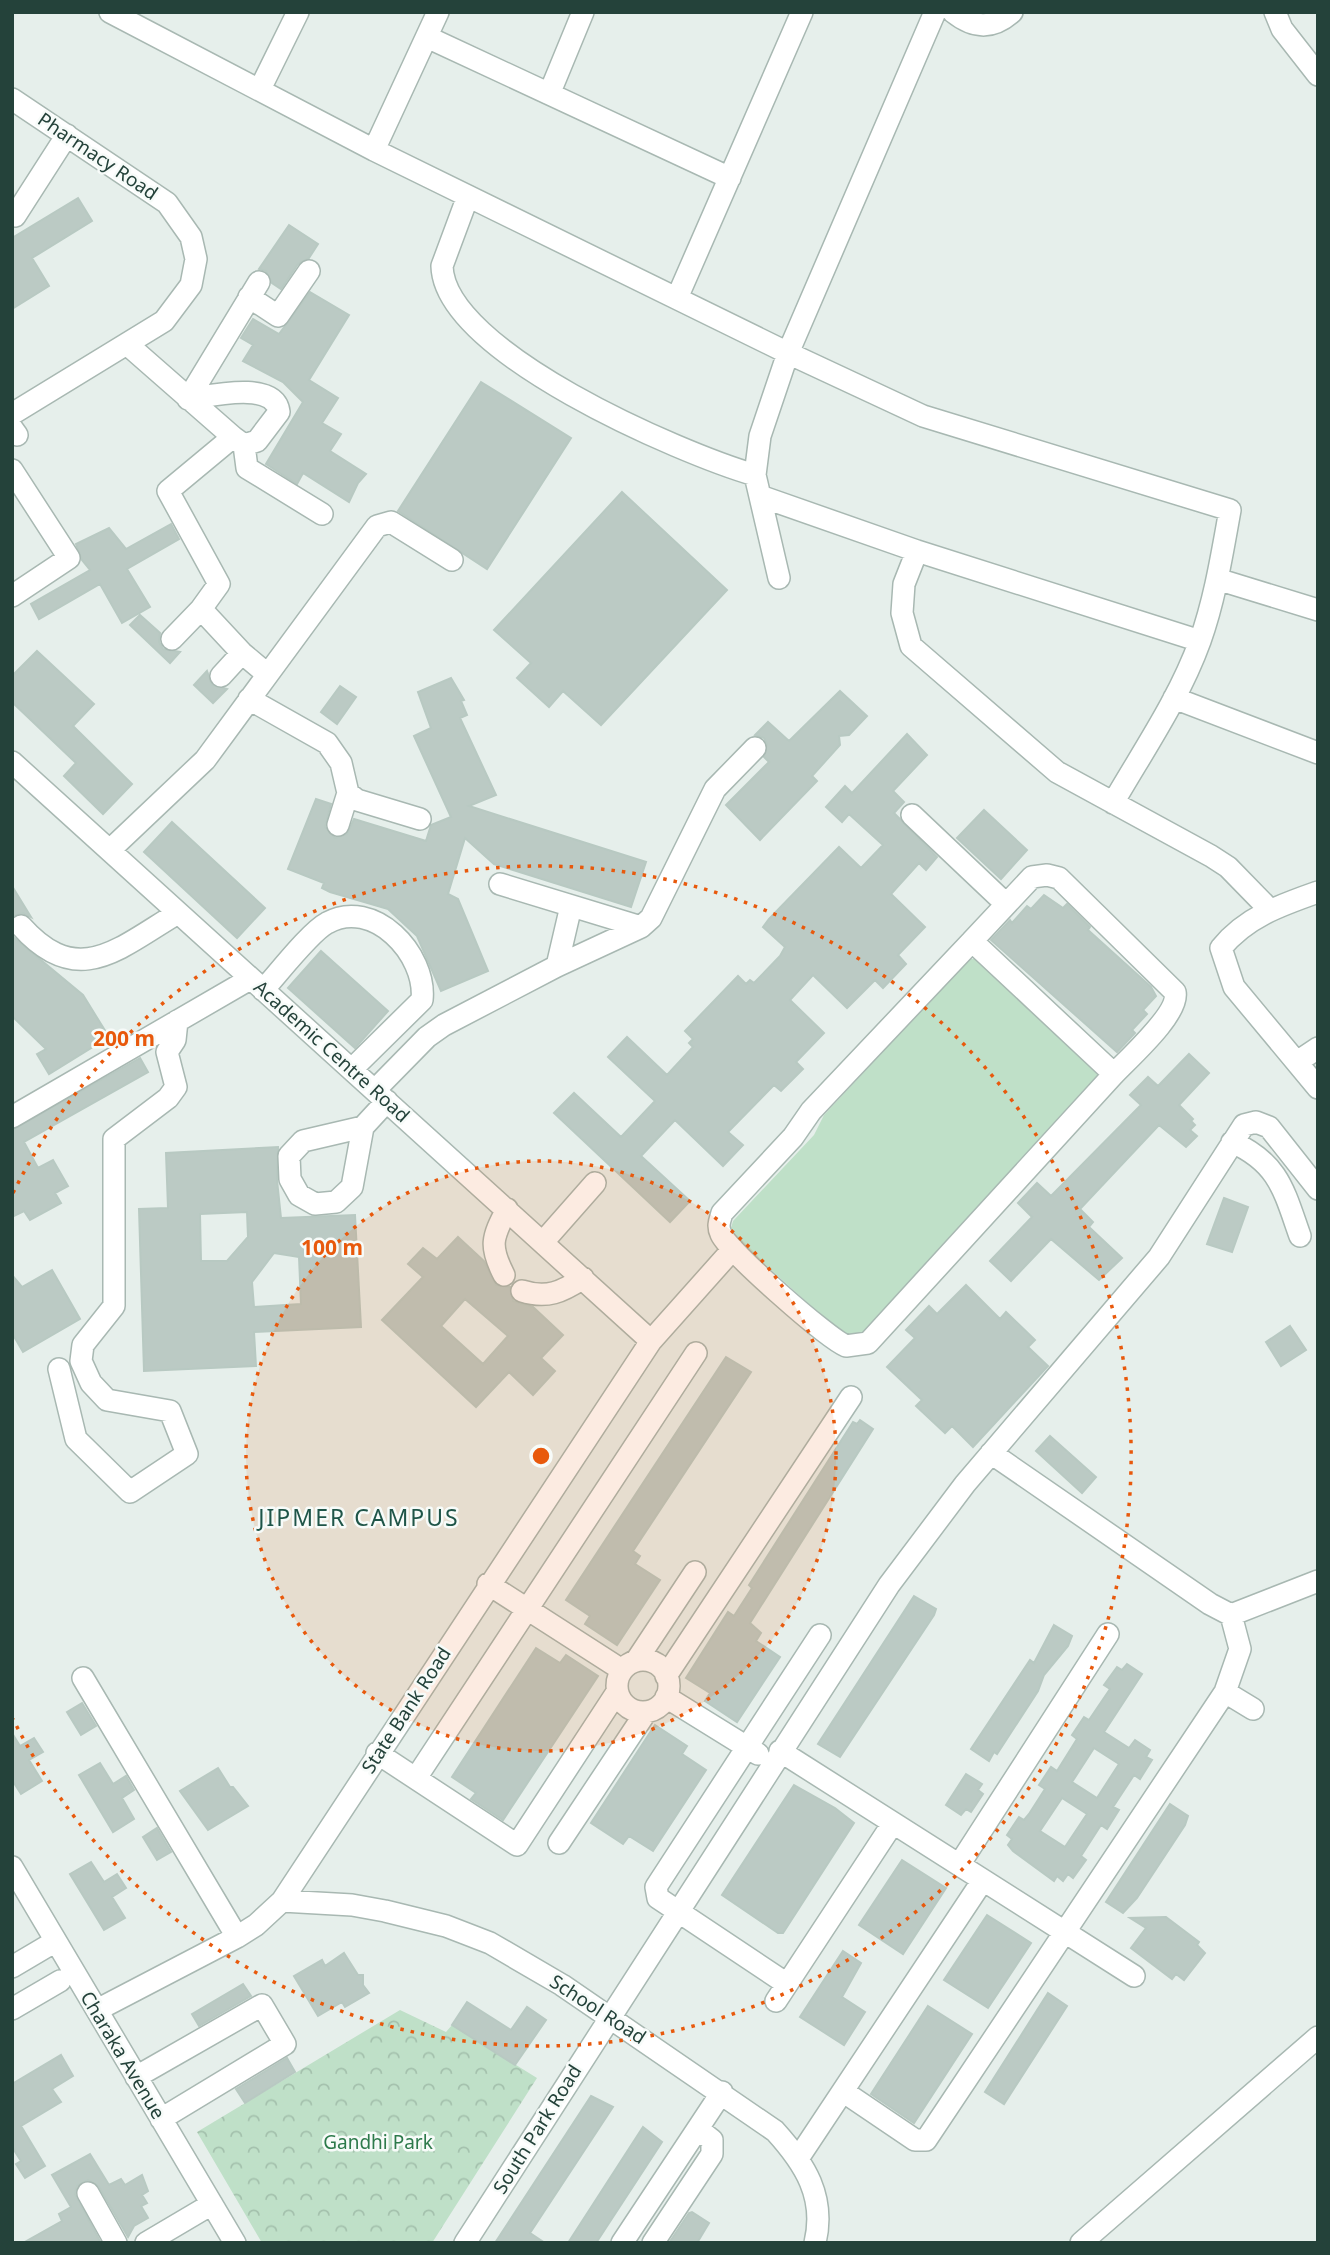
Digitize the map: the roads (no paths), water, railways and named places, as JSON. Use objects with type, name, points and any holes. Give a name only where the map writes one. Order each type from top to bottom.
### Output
[{"type":"street","points":[[110,12],[374,150],[922,416],[1230,510],[1217,579],[1200,641],[1174,698],[1113,803]]},
{"type":"street","points":[[260,89],[298,12]]},
{"type":"street","points":[[374,150],[438,12]]},
{"type":"street","points":[[550,92],[583,12]]},
{"type":"street","points":[[677,298],[802,12]]},
{"type":"street","points":[[779,578],[755,475],[760,436],[788,353],[935,12]]},
{"type":"street","points":[[953,12],[977,26],[991,26],[1012,12]]},
{"type":"street","points":[[1275,12],[1282,29],[1318,75]]},
{"type":"street","points":[[427,37],[730,178]]},
{"type":"street","name":"Pharmacy Road","points":[[12,99],[167,203],[191,237],[196,258],[191,285],[164,321],[128,345],[98,375],[14,426]]},
{"type":"street","points":[[15,216],[67,135]]},
{"type":"street","points":[[468,195],[442,266],[442,278],[451,299],[468,321],[549,382],[684,450],[755,475]]},
{"type":"street","points":[[188,398],[254,290],[278,316],[309,271]]},
{"type":"street","points":[[128,345],[238,441],[247,468],[322,514]]},
{"type":"street","points":[[172,639],[201,609],[219,584],[168,492],[238,441],[257,441],[279,412],[273,398],[250,392],[188,398]]},
{"type":"street","points":[[12,470],[69,558],[12,596]]},
{"type":"street","points":[[760,496],[917,551],[1200,641]]},
{"type":"street","points":[[110,850],[205,760],[377,526],[391,522],[452,560]]},
{"type":"street","points":[[917,551],[904,584],[902,612],[911,646],[1057,772],[1228,867],[1269,909]]},
{"type":"street","points":[[1217,579],[1318,610]]},
{"type":"street","points":[[201,609],[242,653],[267,674]]},
{"type":"street","points":[[222,676],[242,653]]},
{"type":"street","points":[[1174,698],[1318,752]]},
{"type":"street","points":[[249,699],[327,743],[341,763],[348,793],[338,825]]},
{"type":"street","points":[[363,1127],[381,1095],[427,1037],[444,1025],[557,966],[641,927],[651,918],[715,789],[755,748]]},
{"type":"street","name":"Academic Centre Road","points":[[12,762],[651,1340]]},
{"type":"street","points":[[348,793],[357,800],[420,819]]},
{"type":"street","points":[[912,815],[1006,904]]},
{"type":"street","points":[[1047,874],[1059,878],[1171,985],[1177,1000],[1175,1006],[1114,1074],[868,1343],[853,1347],[840,1343],[733,1249],[719,1230],[722,1213],[793,1137],[811,1111],[972,942],[1032,877],[1047,874]]},
{"type":"street","points":[[500,884],[641,927]]},
{"type":"street","points":[[1318,892],[1269,909],[1232,934],[1221,948],[1234,988],[1318,1088]]},
{"type":"street","points":[[557,966],[571,906]]},
{"type":"street","points":[[21,926],[48,951],[79,961],[121,947],[178,913]]},
{"type":"street","points":[[12,1117],[98,1055],[256,984],[325,923],[351,915],[380,923],[406,947],[423,986],[422,1000],[352,1069]]},
{"type":"street","points":[[972,942],[1114,1074]]},
{"type":"street","points":[[59,1368],[76,1439],[130,1492],[187,1454],[170,1411],[107,1399],[91,1383],[81,1361],[83,1345],[114,1306],[114,1139],[168,1098],[176,1087],[167,1052],[175,1040],[177,1021]]},
{"type":"street","points":[[1297,1062],[1318,1048]]},
{"type":"street","points":[[1300,1236],[1280,1182],[1271,1168],[1250,1150],[1232,1142],[1244,1125],[1256,1122],[1269,1127],[1318,1189]]},
{"type":"street","name":"South Park Road","points":[[465,2243],[677,1910],[889,1585],[991,1453],[1159,1257],[1232,1142]]},
{"type":"street","points":[[543,1242],[595,1183]]},
{"type":"street","points":[[504,1275],[493,1252],[496,1231],[507,1209]]},
{"type":"street","name":"State Bank Road","points":[[97,2010],[237,1937],[257,1925],[282,1901],[651,1340],[733,1249]]},
{"type":"street","points":[[522,1291],[538,1296],[562,1292],[583,1278]]},
{"type":"street","points":[[415,1778],[696,1353]]},
{"type":"street","points":[[559,1843],[646,1712],[658,1707],[666,1686],[851,1397]]},
{"type":"street","points":[[844,2092],[915,2140],[926,2140],[1225,1692],[1240,1649],[1231,1615],[1210,1604],[991,1453]]},
{"type":"street","points":[[646,1712],[625,1705],[617,1692],[617,1681],[695,1572]]},
{"type":"street","points":[[1231,1615],[1318,1581]]},
{"type":"street","points":[[488,1584],[629,1666],[657,1664],[666,1686],[746,1747],[776,1757],[893,1823],[1134,1976]]},
{"type":"street","points":[[960,1865],[1108,1634]]},
{"type":"street","points":[[820,1635],[656,1887],[658,1898],[781,1992],[893,1823]]},
{"type":"street","points":[[83,1678],[237,1937]]},
{"type":"street","points":[[377,1753],[517,1845],[617,1692]]},
{"type":"street","points":[[1225,1692],[1253,1709]]},
{"type":"street","name":"Charaka Avenue","points":[[12,1867],[56,1941],[70,1975],[97,2010],[235,2243]]},
{"type":"street","points":[[799,2157],[983,1880]]},
{"type":"street","name":"School Road","points":[[282,1901],[352,1905],[458,1930],[499,1948],[609,2016],[775,2131],[799,2157],[816,2192],[820,2222],[815,2243]]},
{"type":"street","points":[[12,1967],[56,1941]]},
{"type":"street","points":[[12,2009],[70,1975]]},
{"type":"street","points":[[136,2077],[262,2004],[285,2044],[161,2119]]},
{"type":"street","points":[[1081,2243],[1318,2037]]},
{"type":"street","points":[[622,2243],[722,2092]]},
{"type":"street","points":[[653,2243],[712,2154],[712,2140],[698,2129]]},
{"type":"street","points":[[88,2193],[117,2243]]},
{"type":"street","points":[[146,2243],[212,2204]]},
{"type":"district","name":"JIPMER CAMPUS","points":[[359,1517]]},
{"type":"park label","name":"Gandhi Park","points":[[378,2142]]}]
